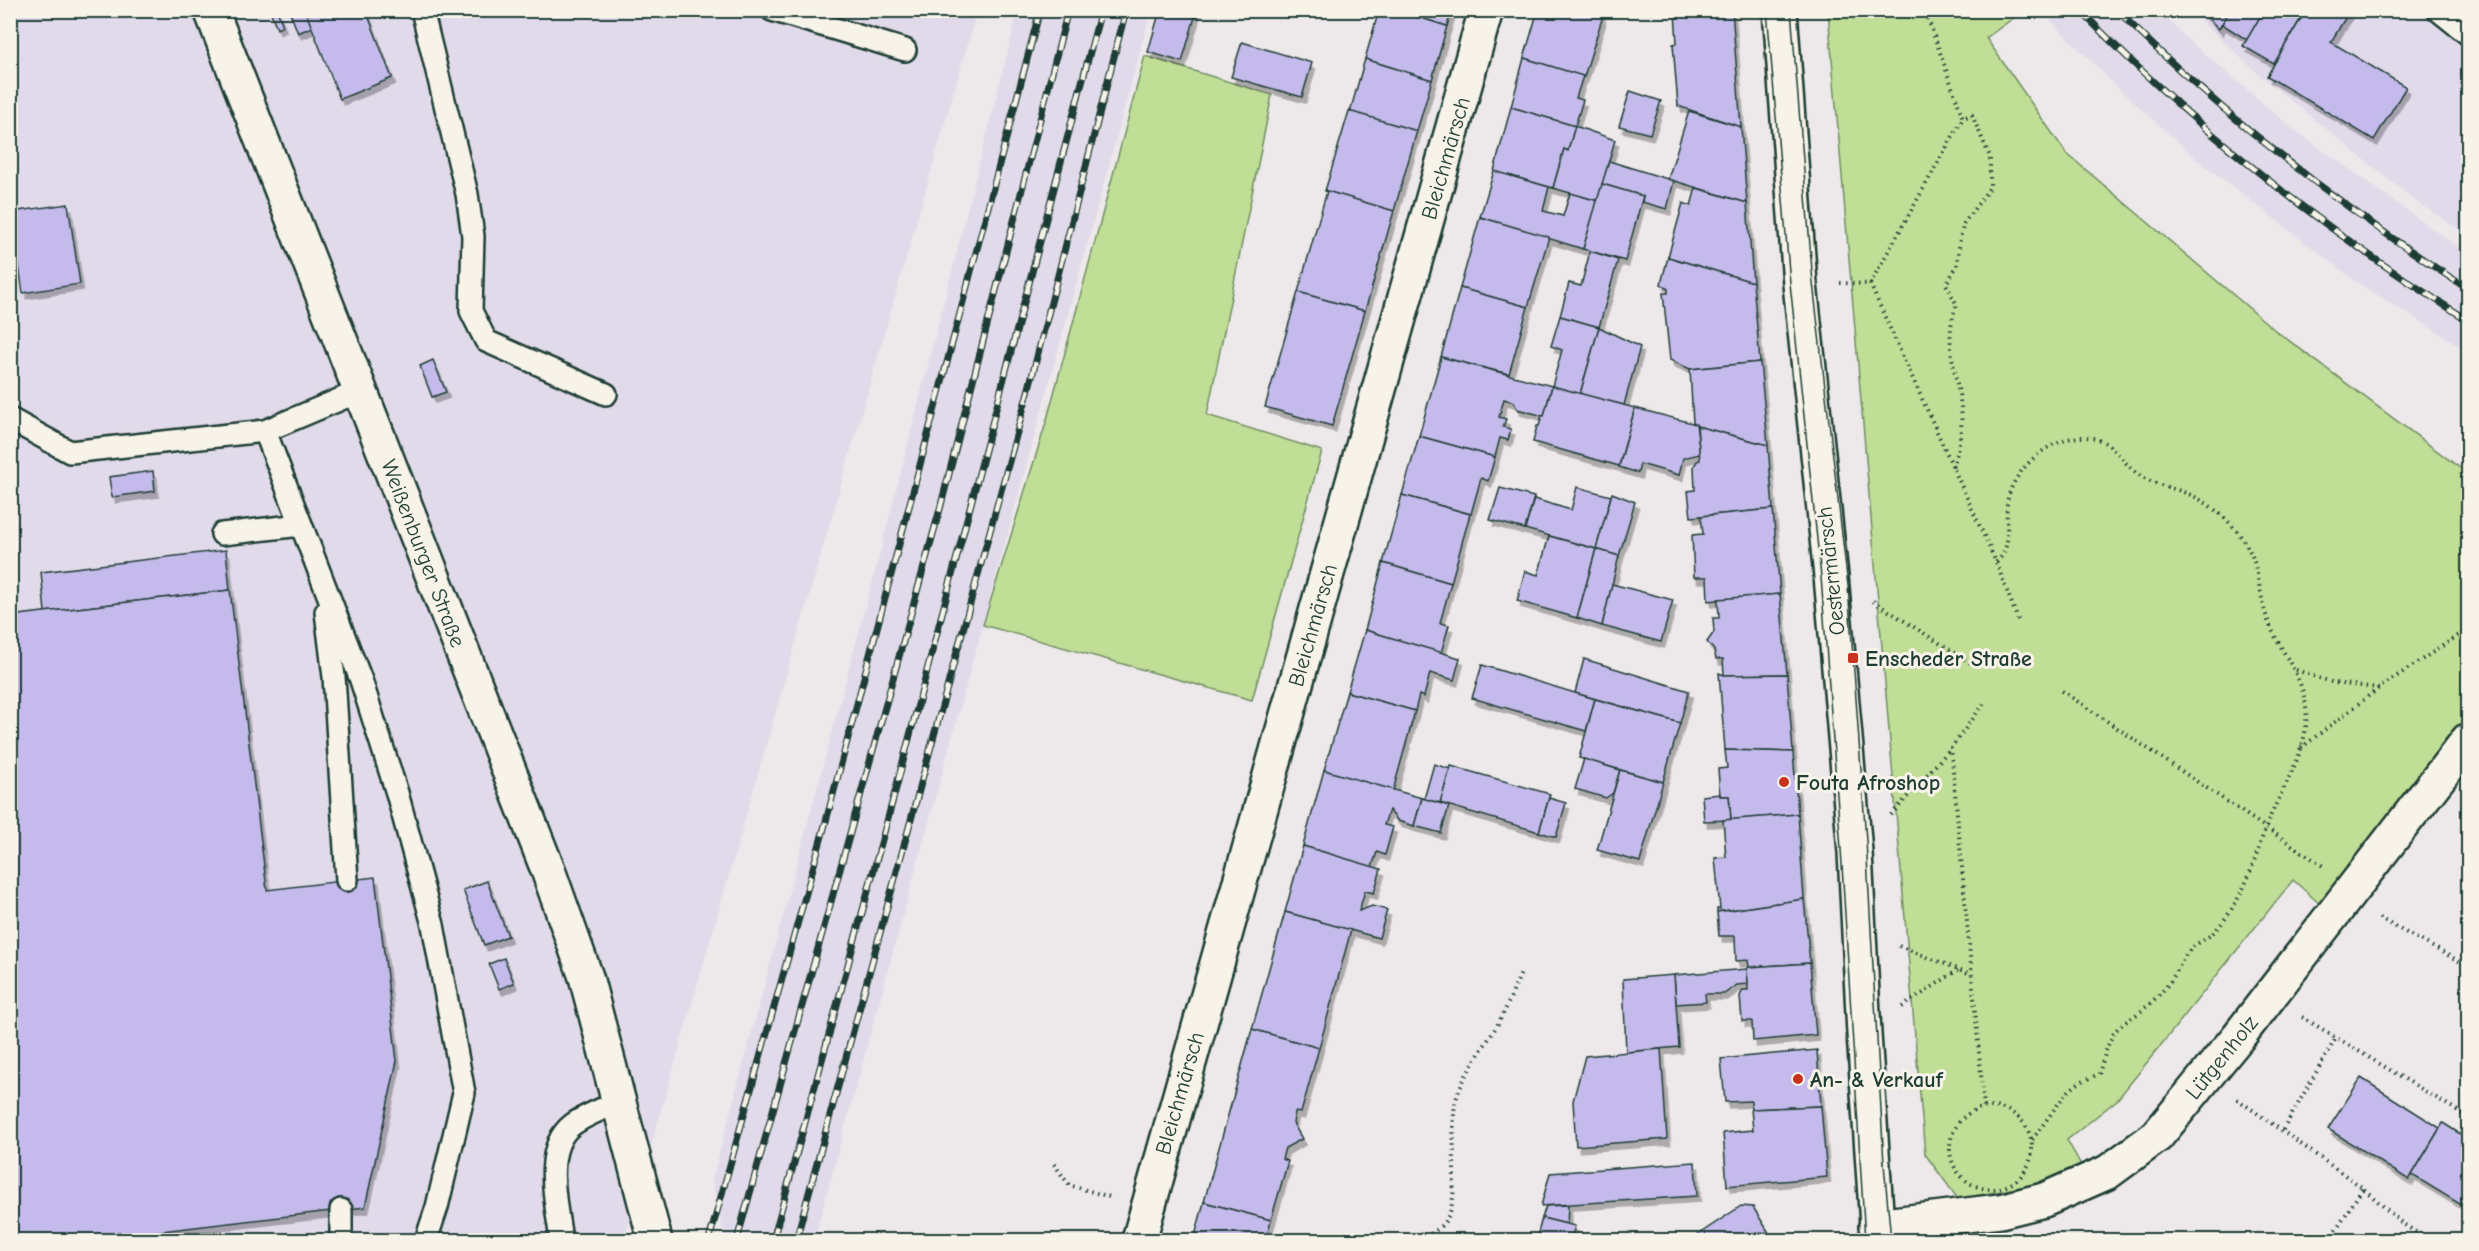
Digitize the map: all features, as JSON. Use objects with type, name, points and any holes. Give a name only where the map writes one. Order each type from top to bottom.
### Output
[{"type":"street","name":"Weißenburger Straße","points":[[211,10],[548,870],[586,977],[655,1240]]},
{"type":"street","name":"Bleichmärsch","points":[[1139,1240],[1486,10]]},
{"type":"street","name":"Oestermärsch","points":[[1780,10],[1800,284],[1834,611],[1855,852],[1877,1233]]},
{"type":"street","name":"Lütgenholz","points":[[1877,1233],[2000,1211],[2044,1200],[2108,1172],[2157,1136],[2238,1037],[2469,741]]},
{"type":"lane","points":[[422,10],[467,194],[473,236],[471,311],[486,340],[606,394]]},
{"type":"lane","points":[[772,10],[905,50]]},
{"type":"lane","points":[[2438,10],[2469,34]]},
{"type":"lane","points":[[10,418],[70,452],[265,431],[360,391]]},
{"type":"lane","points":[[265,431],[361,680],[397,793],[433,925],[464,1093],[437,1207],[426,1240]]},
{"type":"lane","points":[[222,534],[301,525]]},
{"type":"lane","points":[[322,582],[334,677],[347,880]]},
{"type":"lane","points":[[561,1240],[553,1159],[563,1134],[574,1124],[618,1102]]},
{"type":"lane","points":[[341,1210],[341,1240]]},
{"type":"path","points":[[1925,10],[1963,118]]},
{"type":"path","points":[[1870,284],[1963,118],[1972,115],[1990,157],[1990,188],[1964,223],[1957,266],[1946,284],[1957,305],[1950,322],[1952,364],[1961,409],[1961,431],[1953,468]]},
{"type":"path","points":[[1800,284],[1870,284]]},
{"type":"path","points":[[1870,284],[1996,562],[2018,620]]},
{"type":"path","points":[[1996,562],[2004,556],[2007,547],[2008,499],[2014,480],[2026,466],[2057,443],[2072,439],[2097,440],[2119,454],[2137,474],[2191,494],[2210,505],[2228,521],[2252,557],[2266,616],[2283,652],[2295,669],[2306,706],[2306,734],[2301,748],[2266,827],[2248,882],[2233,907],[2214,933],[2190,950],[2167,986],[2147,1007],[2115,1031],[2099,1074],[2080,1082],[2066,1093],[2032,1140]]},
{"type":"path","points":[[1878,604],[1974,665]]},
{"type":"path","points":[[2301,748],[2379,688],[2469,629]]},
{"type":"path","points":[[2295,669],[2334,683],[2379,688]]},
{"type":"path","points":[[2062,691],[2332,872]]},
{"type":"path","points":[[1885,821],[1951,748],[1986,701]]},
{"type":"path","points":[[1951,748],[1984,1107]]},
{"type":"path","points":[[2378,918],[2469,966]]},
{"type":"path","points":[[1858,930],[1971,974]]},
{"type":"path","points":[[1864,1034],[1959,969]]},
{"type":"path","points":[[1414,1240],[1426,1238],[1448,1218],[1454,1191],[1452,1135],[1455,1103],[1468,1073],[1500,1019],[1521,973]]},
{"type":"path","points":[[2300,1015],[2469,1117]]},
{"type":"path","points":[[2283,1130],[2337,1038]]},
{"type":"path","points":[[2234,1097],[2363,1188],[2403,1224],[2429,1240]]},
{"type":"path","points":[[1984,1107],[2003,1108],[2020,1118],[2028,1128],[2032,1140],[2032,1154],[2028,1167],[2020,1179],[2008,1186],[1994,1189],[1980,1188],[1968,1182],[1951,1160],[1949,1146],[1960,1120],[1984,1107]]},
{"type":"path","points":[[1054,1164],[1069,1185],[1147,1207]]},
{"type":"path","points":[[2329,1240],[2363,1188]]},
{"type":"shaded area","points":[[10,11],[977,11],[624,1240],[11,1240]]},
{"type":"shaded area","points":[[1018,11],[1151,11],[814,1240],[725,1240],[712,1181],[884,538]]},
{"type":"shaded area","points":[[2041,11],[2159,11],[2188,40],[2292,128],[2468,254],[2468,351],[2358,283],[2197,159],[2116,86]]},
{"type":"shaded area","points":[[2190,11],[2468,11],[2468,235],[2418,203],[2262,77]]},
{"type":"green space","points":[[1828,11],[2023,11],[1986,38],[2066,153],[2276,331],[2468,474],[2468,720],[2321,905],[2293,880],[2117,1100],[2067,1140],[2081,1165],[2032,1185],[1958,1199],[1925,1154]]},
{"type":"green space","points":[[1145,56],[1272,95],[1207,415],[1322,451],[1252,700],[983,625],[1046,423]]},
{"type":"building","points":[[270,10],[277,10],[283,26],[277,29]]},
{"type":"building","points":[[289,10],[305,10],[312,27],[298,33]]},
{"type":"building","points":[[305,10],[366,10],[392,78],[340,99]]},
{"type":"building","points":[[1160,10],[1197,10],[1182,62],[1148,52]]},
{"type":"building","points":[[1379,10],[1396,10],[1447,26],[1432,80],[1365,59]]},
{"type":"building","points":[[1396,10],[1452,10],[1447,26]]},
{"type":"building","points":[[1538,10],[1601,10],[1602,19],[1584,77],[1524,58]]},
{"type":"building","points":[[1732,10],[1741,127],[1678,106],[1673,44],[1677,43],[1675,13]]},
{"type":"building","points":[[2200,10],[2230,10],[2219,29]]},
{"type":"building","points":[[2230,10],[2264,10],[2247,40],[2222,24]]},
{"type":"building","points":[[2264,10],[2306,10],[2274,64],[2243,46]]},
{"type":"building","points":[[2306,10],[2350,10],[2331,42],[2406,87],[2374,140],[2267,76]]},
{"type":"building","points":[[1242,42],[1312,63],[1302,97],[1231,77]]},
{"type":"building","points":[[1524,58],[1583,76],[1576,98],[1583,100],[1575,126],[1511,107]]},
{"type":"building","points":[[1365,59],[1432,80],[1417,131],[1350,112]]},
{"type":"building","points":[[1630,91],[1661,101],[1650,134],[1619,126]]},
{"type":"building","points":[[1511,107],[1575,126],[1568,151],[1564,149],[1553,188],[1494,171]]},
{"type":"building","points":[[1349,111],[1417,131],[1394,211],[1325,191]]},
{"type":"building","points":[[1689,111],[1741,127],[1747,203],[1668,179]]},
{"type":"building","points":[[1575,126],[1615,140],[1598,201],[1553,188],[1564,149],[1568,151]]},
{"type":"building","points":[[1609,161],[1674,181],[1667,209],[1642,202],[1643,196],[1602,184]]},
{"type":"building","points":[[1494,171],[1549,187],[1543,211],[1563,216],[1570,193],[1598,201],[1583,249],[1480,217]]},
{"type":"building","points":[[1602,184],[1643,196],[1625,261],[1583,249]]},
{"type":"building","points":[[1696,188],[1747,203],[1753,282],[1668,257],[1683,203],[1691,206]]},
{"type":"building","points":[[1327,191],[1394,211],[1365,311],[1298,292]]},
{"type":"building","points":[[68,204],[80,284],[23,293],[11,212]]},
{"type":"building","points":[[1480,217],[1549,237],[1528,307],[1460,288]]},
{"type":"building","points":[[1590,251],[1618,260],[1599,327],[1560,316],[1569,283],[1581,286]]},
{"type":"building","points":[[1668,257],[1753,282],[1760,362],[1690,369],[1670,360],[1663,293],[1668,293],[1668,289],[1661,284]]},
{"type":"building","points":[[1460,288],[1528,307],[1509,374],[1441,357]]},
{"type":"building","points":[[1298,292],[1365,311],[1332,426],[1265,407]]},
{"type":"building","points":[[1560,316],[1599,327],[1580,394],[1552,386],[1562,350],[1551,346]]},
{"type":"building","points":[[1599,327],[1640,347],[1624,405],[1580,394]]},
{"type":"building","points":[[1441,357],[1552,386],[1544,416],[1517,409],[1514,402],[1504,399],[1499,417],[1506,419],[1503,427],[1511,429],[1508,440],[1500,438],[1495,457],[1419,436]]},
{"type":"building","points":[[433,360],[446,392],[432,397],[420,366]]},
{"type":"building","points":[[1760,362],[1768,445],[1693,423],[1690,369]]},
{"type":"building","points":[[1552,386],[1635,408],[1619,466],[1533,442],[1537,426],[1539,426],[1542,415],[1544,416]]},
{"type":"building","points":[[1635,408],[1696,424],[1700,454],[1683,458],[1679,475],[1640,464],[1638,473],[1619,467]]},
{"type":"building","points":[[1697,426],[1768,445],[1773,509],[1691,517],[1688,491],[1695,490],[1694,466],[1700,460]]},
{"type":"building","points":[[1419,436],[1495,457],[1488,481],[1481,478],[1471,514],[1402,495]]},
{"type":"building","points":[[153,471],[155,491],[112,497],[109,477]]},
{"type":"building","points":[[1577,487],[1611,496],[1596,549],[1525,529],[1534,499],[1571,510]]},
{"type":"building","points":[[1500,488],[1534,497],[1525,529],[1490,520]]},
{"type":"building","points":[[1612,493],[1635,502],[1619,556],[1596,549]]},
{"type":"building","points":[[1402,495],[1470,514],[1451,583],[1383,563]]},
{"type":"building","points":[[1773,509],[1780,594],[1708,601],[1707,577],[1694,577],[1692,535],[1703,534],[1701,516]]},
{"type":"building","points":[[1549,536],[1596,549],[1577,618],[1517,601],[1525,571],[1538,575]]},
{"type":"building","points":[[1596,549],[1619,556],[1602,626],[1577,618]]},
{"type":"building","points":[[226,550],[230,590],[45,612],[41,572]]},
{"type":"building","points":[[1383,563],[1451,583],[1440,623],[1449,625],[1441,653],[1365,630]]},
{"type":"building","points":[[1612,584],[1673,600],[1661,642],[1602,626]]},
{"type":"building","points":[[230,590],[267,890],[375,877],[397,1061],[365,1207],[85,1240],[10,1240],[10,616]]},
{"type":"building","points":[[1780,594],[1787,674],[1724,675],[1723,659],[1716,659],[1714,650],[1707,642],[1714,632],[1713,618],[1719,618],[1718,599]]},
{"type":"building","points":[[1365,630],[1460,658],[1454,680],[1430,673],[1424,697],[1419,695],[1415,711],[1347,692]]},
{"type":"building","points":[[1584,659],[1689,691],[1680,723],[1575,693]]},
{"type":"building","points":[[1482,665],[1595,699],[1586,731],[1472,698]]},
{"type":"building","points":[[1719,673],[1724,675],[1787,674],[1793,752],[1725,750]]},
{"type":"building","points":[[1347,692],[1415,711],[1393,791],[1324,770]]},
{"type":"building","points":[[1595,699],[1680,723],[1663,782],[1579,758]]},
{"type":"building","points":[[1725,750],[1793,752],[1798,814],[1731,820],[1729,796],[1720,796],[1718,769],[1727,768]]},
{"type":"building","points":[[1584,759],[1620,770],[1613,793],[1606,798],[1575,789]]},
{"type":"building","points":[[1434,764],[1450,769],[1440,803],[1424,799]]},
{"type":"building","points":[[1451,766],[1550,794],[1539,832],[1440,803]]},
{"type":"building","points":[[1324,770],[1422,798],[1414,826],[1398,821],[1389,810],[1384,825],[1393,827],[1385,855],[1377,852],[1372,867],[1303,846]]},
{"type":"building","points":[[1620,770],[1663,782],[1640,862],[1597,850]]},
{"type":"building","points":[[1720,794],[1720,796],[1729,796],[1731,820],[1704,821],[1702,796]]},
{"type":"building","points":[[1422,798],[1449,806],[1441,833],[1414,826]]},
{"type":"building","points":[[1549,798],[1566,803],[1556,837],[1539,832]]},
{"type":"building","points":[[1798,814],[1804,899],[1717,912],[1717,909],[1720,909],[1715,858],[1726,857],[1723,820]]},
{"type":"building","points":[[1303,846],[1381,869],[1374,893],[1365,891],[1359,911],[1372,906],[1387,910],[1379,938],[1285,912]]},
{"type":"building","points":[[487,881],[508,936],[484,945],[463,890]]},
{"type":"building","points":[[1804,899],[1810,963],[1749,967],[1748,960],[1736,961],[1735,936],[1719,936],[1717,912]]},
{"type":"building","points":[[1285,912],[1351,930],[1319,1048],[1252,1029]]},
{"type":"building","points":[[504,958],[514,983],[499,989],[489,964]]},
{"type":"building","points":[[1810,963],[1816,1035],[1753,1041],[1752,1021],[1742,1021],[1740,996],[1743,990],[1748,990],[1747,969],[1749,967]]},
{"type":"building","points":[[1747,969],[1748,984],[1737,985],[1724,994],[1705,994],[1706,1002],[1676,1004],[1674,975]]},
{"type":"building","points":[[1674,975],[1679,1047],[1626,1052],[1623,979]]},
{"type":"building","points":[[1252,1029],[1319,1048],[1301,1113],[1295,1112],[1293,1123],[1302,1139],[1285,1148],[1282,1159],[1288,1161],[1271,1220],[1204,1202]]},
{"type":"building","points":[[1661,1049],[1667,1139],[1576,1146],[1573,1101],[1585,1056]]},
{"type":"building","points":[[1817,1050],[1821,1106],[1751,1109],[1751,1101],[1725,1102],[1721,1059]]},
{"type":"building","points":[[2361,1078],[2440,1128],[2409,1180],[2328,1129]]},
{"type":"building","points":[[1821,1106],[1827,1177],[1727,1186],[1723,1133],[1753,1130],[1751,1109]]},
{"type":"building","points":[[2443,1123],[2468,1139],[2468,1209],[2412,1175]]},
{"type":"building","points":[[1695,1162],[1697,1196],[1541,1206],[1550,1173]]},
{"type":"building","points":[[1204,1202],[1271,1220],[1266,1240],[1194,1240]]},
{"type":"building","points":[[1568,1205],[1567,1224],[1542,1218],[1546,1206]]},
{"type":"building","points":[[1741,1206],[1753,1207],[1771,1236],[1764,1240],[1690,1240]]},
{"type":"building","points":[[1542,1218],[1575,1226],[1571,1240],[1536,1240]]},
{"type":"tram line","points":[[1767,10],[1790,283],[1821,577],[1841,849],[1865,1240]]},
{"type":"tram line","points":[[1791,10],[1813,283],[1848,586],[1866,840],[1884,1164],[1891,1240]]},
{"type":"railway","points":[[709,1240],[825,825],[1040,10]]},
{"type":"railway","points":[[737,1240],[940,509],[1068,10]]},
{"type":"railway","points":[[773,1240],[895,792],[1101,10]]},
{"type":"railway","points":[[796,1240],[1028,392],[1126,10]]},
{"type":"railway","points":[[2080,10],[2169,96],[2265,177],[2364,252],[2468,320]]},
{"type":"railway","points":[[2117,10],[2199,87],[2285,159],[2375,226],[2468,289]]},
{"type":"place","name":"Enscheder Straße","points":[[1853,658]]},
{"type":"place","name":"Fouta Afroshop","points":[[1784,782]]},
{"type":"place","name":"An- & Verkauf","points":[[1798,1079]]}]
